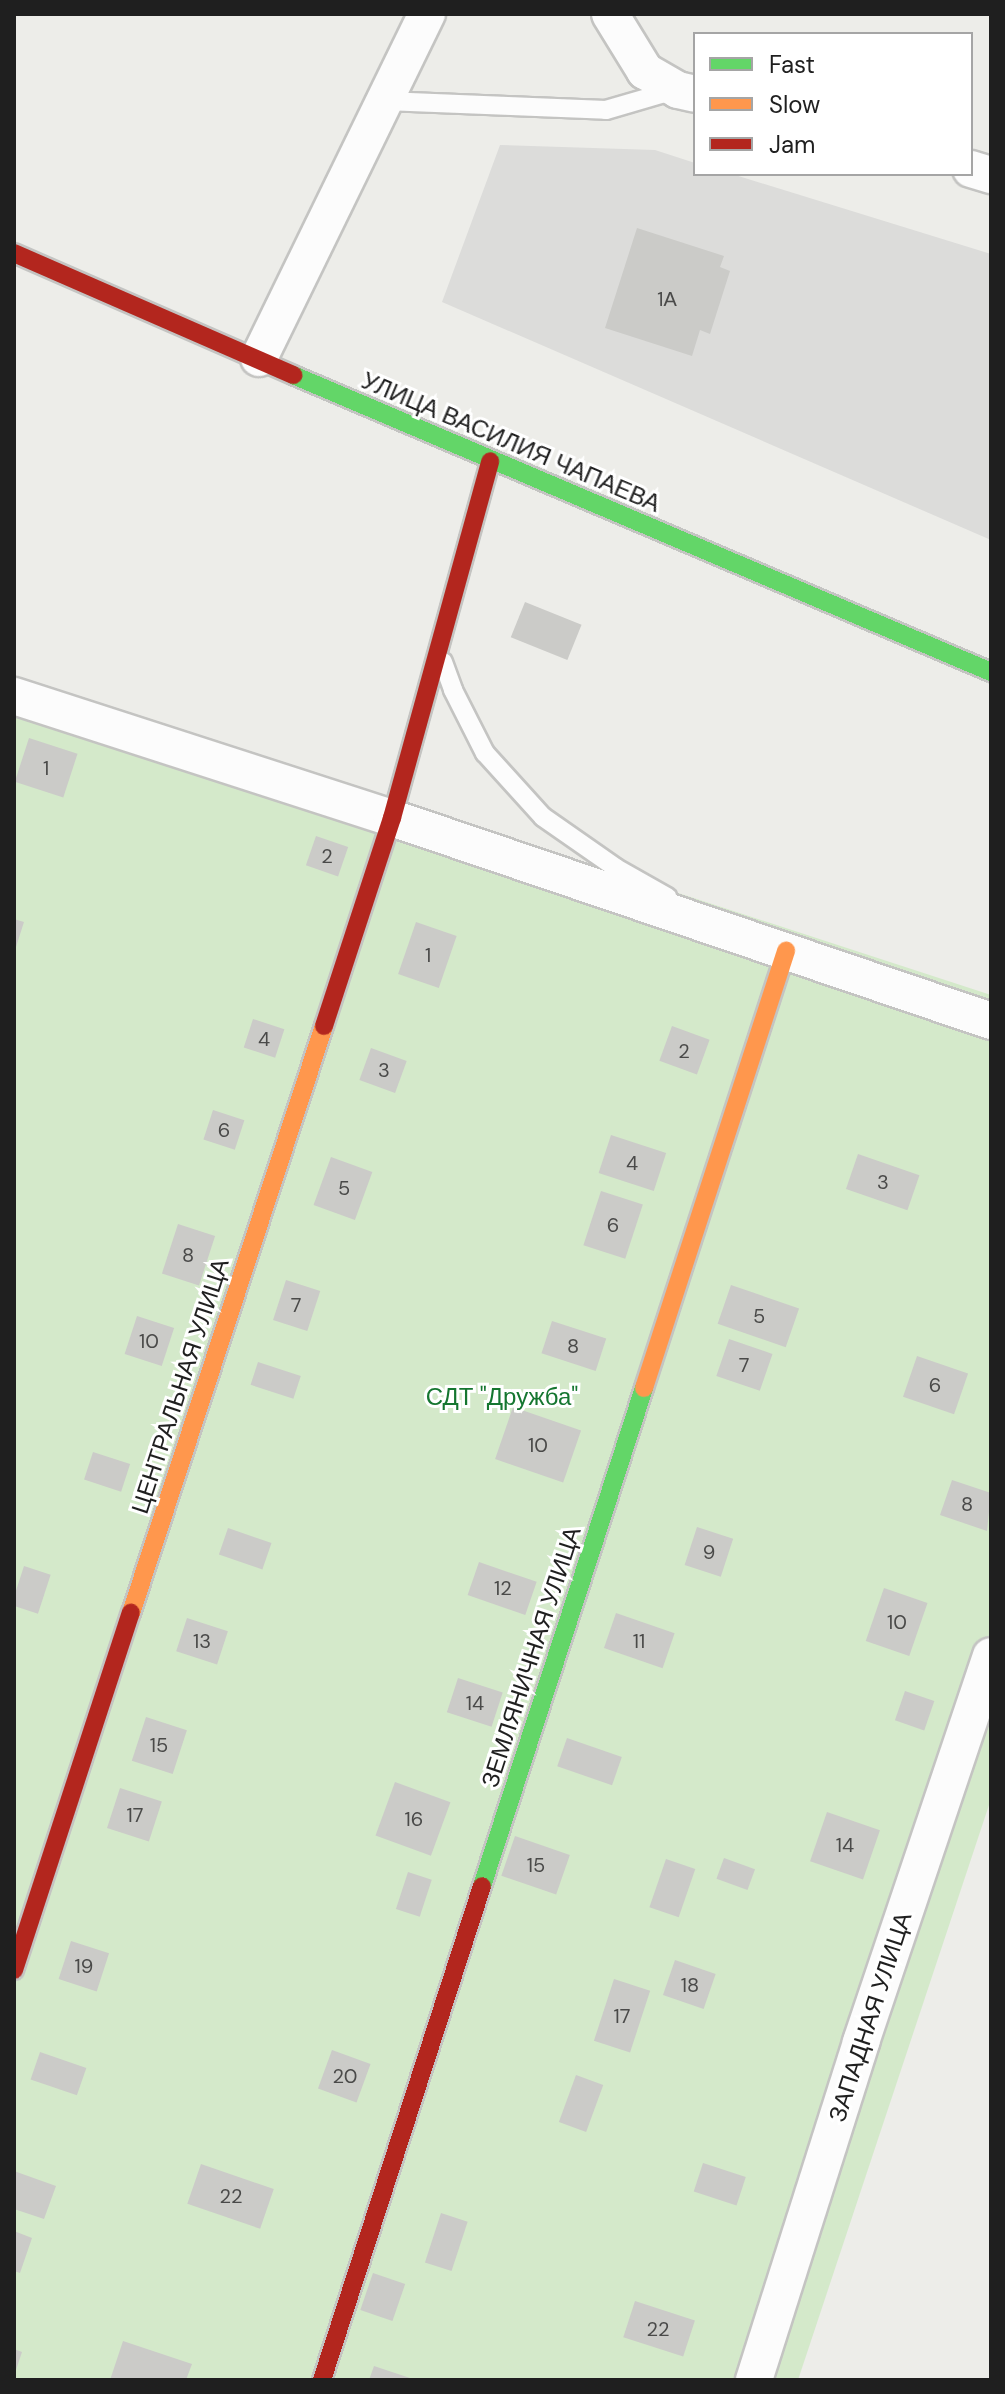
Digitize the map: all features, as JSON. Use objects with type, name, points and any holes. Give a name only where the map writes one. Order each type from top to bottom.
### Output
[{"type":"street","points":[[259,358],[427,14]]},
{"type":"street","points":[[610,14],[645,71],[687,92]]},
{"type":"street","name":"УЛИЦА ВАСИЛИЯ ЧАПАЕВА","points":[[14,253],[490,461],[991,672]]},
{"type":"street","name":"ЦЕНТРАЛЬНАЯ УЛИЦА","points":[[14,1970],[392,818],[490,461]]},
{"type":"street","points":[[14,696],[392,818],[991,1021]]},
{"type":"street","name":"ЗЕМЛЯНИЧНАЯ УЛИЦА","points":[[322,2380],[786,950]]},
{"type":"street","name":"ЗАПАДНАЯ УЛИЦА","points":[[754,2380],[861,2042],[991,1656]]},
{"type":"lane","points":[[385,101],[606,110],[687,92]]},
{"type":"lane","points":[[439,650],[453,690],[485,753],[543,817],[616,868],[669,898],[786,950]]},
{"type":"shaded area","points":[[500,145],[655,150],[693,162],[693,176],[738,176],[991,254],[991,540],[442,302]]},
{"type":"green space","name":"СДТ \"Дружба\"","points":[[14,676],[991,995],[991,1799],[798,2380],[14,2380]]},
{"type":"building","points":[[637,228],[724,256],[720,267],[730,271],[710,334],[700,330],[692,356],[605,328]]},
{"type":"building","points":[[525,602],[582,625],[567,660],[511,637]]},
{"type":"building","points":[[29,738],[78,754],[63,798],[15,782]]},
{"type":"building","points":[[316,836],[348,847],[338,876],[306,865]]},
{"type":"building","points":[[14,919],[24,922],[15,950],[14,950]]},
{"type":"building","points":[[416,922],[457,936],[439,988],[398,974]]},
{"type":"building","points":[[253,1019],[284,1029],[275,1058],[244,1048]]},
{"type":"building","points":[[672,1026],[710,1040],[697,1074],[659,1061]]},
{"type":"building","points":[[371,1048],[407,1061],[395,1093],[359,1080]]},
{"type":"building","points":[[213,1110],[244,1120],[235,1150],[203,1139]]},
{"type":"building","points":[[611,1135],[666,1153],[654,1191],[599,1173]]},
{"type":"building","points":[[858,1154],[919,1175],[907,1210],[846,1189]]},
{"type":"building","points":[[331,1157],[372,1172],[355,1220],[314,1205]]},
{"type":"building","points":[[601,1191],[643,1205],[625,1259],[583,1245]]},
{"type":"building","points":[[178,1224],[215,1236],[199,1286],[162,1273]]},
{"type":"building","points":[[286,1280],[320,1291],[307,1331],[273,1320]]},
{"type":"building","points":[[731,1285],[799,1308],[786,1347],[718,1324]]},
{"type":"building","points":[[137,1316],[174,1328],[162,1366],[125,1354]]},
{"type":"building","points":[[552,1321],[606,1339],[596,1371],[541,1353]]},
{"type":"building","points":[[729,1339],[772,1354],[760,1391],[716,1376]]},
{"type":"building","points":[[917,1356],[968,1374],[954,1414],[903,1397]]},
{"type":"building","points":[[258,1362],[301,1376],[293,1399],[251,1385]]},
{"type":"building","points":[[513,1407],[581,1430],[563,1482],[495,1459]]},
{"type":"building","points":[[93,1452],[130,1464],[121,1492],[84,1480]]},
{"type":"building","points":[[952,1480],[991,1493],[987,1531],[940,1515]]},
{"type":"building","points":[[697,1527],[733,1539],[721,1577],[685,1565]]},
{"type":"building","points":[[228,1528],[271,1543],[262,1569],[219,1554]]},
{"type":"building","points":[[479,1562],[537,1582],[525,1615],[468,1595]]},
{"type":"building","points":[[24,1566],[51,1575],[38,1614],[14,1606]]},
{"type":"building","points":[[884,1588],[927,1603],[909,1656],[866,1641]]},
{"type":"building","points":[[616,1613],[675,1633],[663,1668],[604,1648]]},
{"type":"building","points":[[187,1618],[228,1631],[217,1665],[176,1651]]},
{"type":"building","points":[[458,1678],[503,1693],[492,1727],[447,1712]]},
{"type":"building","points":[[905,1691],[934,1701],[924,1730],[895,1720]]},
{"type":"building","points":[[146,1717],[187,1730],[173,1774],[132,1761]]},
{"type":"building","points":[[567,1738],[622,1757],[612,1785],[557,1766]]},
{"type":"building","points":[[395,1782],[450,1802],[431,1856],[376,1836]]},
{"type":"building","points":[[120,1788],[162,1802],[149,1842],[107,1828]]},
{"type":"building","points":[[827,1812],[880,1830],[863,1879],[810,1861]]},
{"type":"building","points":[[515,1836],[570,1855],[556,1895],[501,1876]]},
{"type":"building","points":[[724,1858],[755,1869],[747,1890],[716,1879]]},
{"type":"building","points":[[666,1859],[695,1869],[679,1917],[649,1907]]},
{"type":"building","points":[[408,1872],[432,1880],[420,1917],[396,1909]]},
{"type":"building","points":[[71,1941],[109,1953],[97,1991],[59,1979]]},
{"type":"building","points":[[675,1960],[716,1974],[704,2009],[663,1995]]},
{"type":"building","points":[[614,1979],[650,1991],[630,2053],[594,2041]]},
{"type":"building","points":[[332,2050],[371,2064],[357,2103],[318,2089]]},
{"type":"building","points":[[40,2052],[86,2068],[77,2095],[31,2079]]},
{"type":"building","points":[[576,2075],[603,2085],[586,2132],[559,2122]]},
{"type":"building","points":[[703,2163],[746,2177],[737,2205],[694,2192]]},
{"type":"building","points":[[201,2164],[274,2189],[260,2229],[187,2204]]},
{"type":"building","points":[[14,2171],[56,2186],[44,2219],[14,2209]]},
{"type":"building","points":[[441,2213],[468,2222],[452,2271],[425,2262]]},
{"type":"building","points":[[14,2231],[32,2238],[20,2273],[14,2271]]},
{"type":"building","points":[[373,2273],[405,2284],[392,2321],[360,2310]]},
{"type":"building","points":[[635,2301],[695,2320],[683,2357],[623,2337]]},
{"type":"building","points":[[123,2341],[192,2364],[186,2380],[110,2380]]},
{"type":"building","points":[[14,2349],[22,2352],[15,2373],[14,2373]]},
{"type":"building","points":[[374,2366],[413,2379],[413,2380],[369,2380]]},
{"type":"traffic: fast","points":[[293,375],[991,672]]},
{"type":"traffic: fast","points":[[482,1886],[644,1388]]},
{"type":"traffic: slow","points":[[644,1388],[786,950]]},
{"type":"traffic: slow","points":[[131,1613],[324,1026]]},
{"type":"traffic: jam","points":[[14,253],[293,375]]},
{"type":"traffic: jam","points":[[324,1026],[392,818],[490,461]]},
{"type":"traffic: jam","points":[[14,1970],[131,1613]]},
{"type":"traffic: jam","points":[[322,2380],[482,1886]]}]
